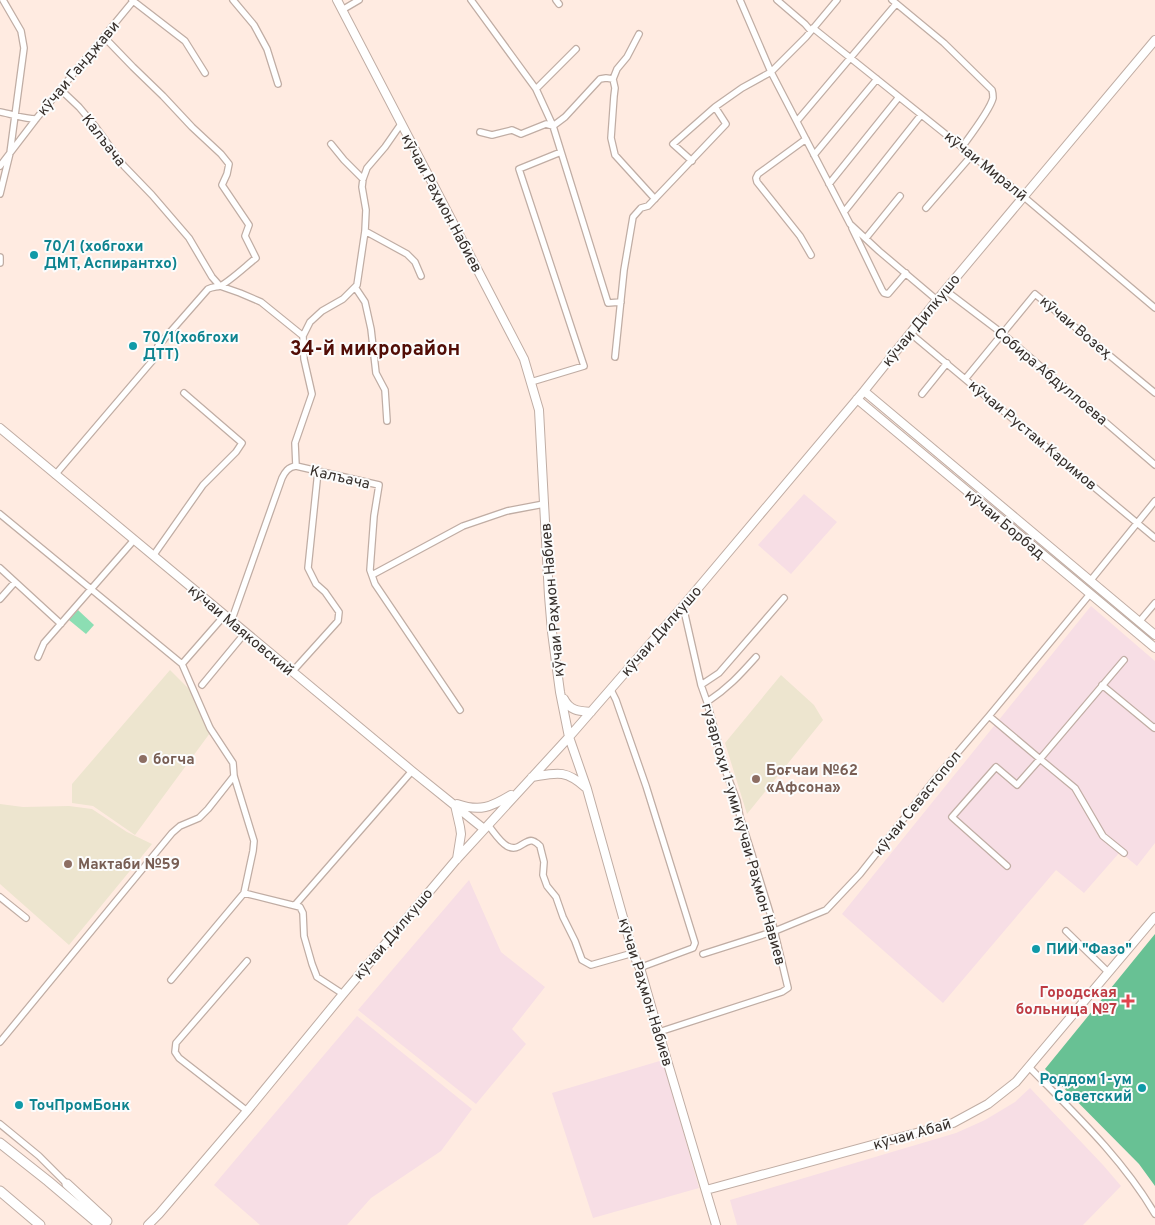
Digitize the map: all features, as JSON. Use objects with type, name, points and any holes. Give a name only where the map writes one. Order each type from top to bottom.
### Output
[{"type":"main road","name":"кӯчаи Раҳмон Набиев","points":[[337,0],[524,359],[539,410],[551,623],[560,692],[569,737],[587,789],[633,952],[659,1032],[716,1225]]},
{"type":"main road","name":"кӯчаи Дилкушо","points":[[148,1225],[247,1111],[456,860],[569,737],[683,606],[1155,40]]},
{"type":"main road","name":"кӯчаи Борбад","points":[[864,391],[1155,635]]},
{"type":"main road","name":"кӯчаи Борбад","points":[[857,399],[1155,648]]},
{"type":"main road","name":"кӯчаи Маяковский","points":[[0,428],[412,771],[486,827]]},
{"type":"main road","points":[[560,692],[566,704],[572,709],[591,712]]},
{"type":"main road","points":[[532,777],[557,773],[568,774],[587,789]]},
{"type":"main road","points":[[453,803],[466,807],[482,808],[495,805],[519,790]]},
{"type":"main road","points":[[453,803],[461,834],[456,860]]},
{"type":"main road","name":"кӯчаи Абаӣ","points":[[706,1190],[953,1123],[988,1104],[1016,1082],[1155,917]]},
{"type":"main road","points":[[0,1143],[83,1211],[106,1224]]},
{"type":"main road","points":[[67,1184],[83,1211]]},
{"type":"main road","points":[[67,1184],[106,1224]]},
{"type":"main road","points":[[0,1191],[40,1225]]},
{"type":"main road","points":[[155,1225],[159,1214]]},
{"type":"street","points":[[0,194],[10,153],[24,48],[21,31],[4,0]]},
{"type":"street","points":[[133,0],[185,41],[205,72]]},
{"type":"street","name":"кӯчаи Ганджави","points":[[0,112],[14,114],[26,119],[36,119],[104,38],[133,0]]},
{"type":"street","points":[[233,0],[254,25],[267,49],[278,84]]},
{"type":"street","points":[[342,10],[359,0]]},
{"type":"street","points":[[471,0],[536,89],[553,126],[608,303],[621,302]]},
{"type":"street","points":[[740,0],[771,72],[884,293],[888,294],[906,273]]},
{"type":"street","name":"кӯчаи Миралӣ","points":[[777,0],[812,30],[877,79],[1024,197],[1155,308]]},
{"type":"street","points":[[692,161],[673,144],[715,107],[742,88],[771,72],[812,30],[837,0]]},
{"type":"street","points":[[797,121],[894,2],[944,43],[992,90],[991,103],[980,123],[962,147]]},
{"type":"street","points":[[639,34],[613,79],[615,88],[611,138],[615,155],[655,199]]},
{"type":"street","points":[[104,38],[229,164],[222,186],[249,224],[245,236],[256,258],[220,286]]},
{"type":"street","points":[[536,89],[576,50]]},
{"type":"street","points":[[553,126],[565,117],[600,79],[613,79]]},
{"type":"street","points":[[814,155],[877,79]]},
{"type":"street","name":"Калъача","points":[[61,90],[79,107],[124,166],[189,238],[212,277],[220,286]]},
{"type":"street","points":[[829,184],[899,97]]},
{"type":"street","points":[[615,357],[624,270],[634,217],[641,208],[648,206],[655,199],[726,124],[715,107]]},
{"type":"street","points":[[844,212],[922,115]]},
{"type":"street","points":[[0,166],[36,119]]},
{"type":"street","points":[[158,346],[208,289],[212,287],[220,286],[240,292],[261,302],[302,336],[310,322],[322,311],[343,299],[357,285],[365,231],[366,210],[362,187],[363,179],[367,168],[401,124]]},
{"type":"street","points":[[480,132],[492,134],[512,130],[521,134],[546,124],[553,126]]},
{"type":"street","points":[[806,139],[758,174],[756,178],[757,182],[800,236],[811,255]]},
{"type":"street","points":[[332,144],[344,160],[363,179]]},
{"type":"street","points":[[531,382],[584,366],[519,169],[561,152]]},
{"type":"street","points":[[926,208],[972,155]]},
{"type":"street","points":[[866,238],[900,196]]},
{"type":"street","points":[[850,224],[937,300]]},
{"type":"street","points":[[365,231],[407,254],[415,262],[421,276]]},
{"type":"street","points":[[0,257],[0,263]]},
{"type":"street","points":[[355,287],[365,302],[371,329],[376,373],[385,390],[387,421]]},
{"type":"street","name":"Собира Абдуллоева","points":[[945,290],[1002,334],[1155,465]]},
{"type":"street","name":"кӯчаи Возеҳ","points":[[966,378],[1035,294],[1155,393]]},
{"type":"street","name":"кӯчаи Рустам Каримов","points":[[910,333],[1155,538]]},
{"type":"street","name":"Калъача","points":[[302,336],[304,359],[312,394],[296,443],[296,466],[379,486],[374,516],[370,570],[376,584],[460,710]]},
{"type":"street","points":[[55,475],[153,360]]},
{"type":"street","points":[[922,394],[947,363]]},
{"type":"street","points":[[153,556],[203,485],[236,452],[242,443],[184,393]]},
{"type":"street","points":[[231,622],[282,478],[285,471],[296,466]]},
{"type":"street","points":[[292,672],[338,621],[339,616],[339,612],[325,592],[316,584],[308,568],[318,471]]},
{"type":"street","points":[[1091,580],[1155,501]]},
{"type":"street","points":[[372,575],[462,526],[507,510],[544,504]]},
{"type":"street","points":[[0,514],[182,664],[210,728],[233,763],[234,776],[254,840],[244,893],[171,980]]},
{"type":"street","points":[[38,657],[44,643],[134,540]]},
{"type":"street","points":[[0,568],[61,624]]},
{"type":"street","points":[[0,600],[16,582]]},
{"type":"street","name":"кӯчаи Севастопол","points":[[703,954],[775,931],[826,910],[860,874],[935,779],[990,716],[1090,594]]},
{"type":"street","points":[[701,685],[719,673],[784,598]]},
{"type":"street","points":[[1140,622],[1155,603]]},
{"type":"street","name":"гузаргоҳи 1-уми кӯчаи Раҳмон Навиев","points":[[659,1032],[782,992],[788,988],[770,913],[701,685],[683,606]]},
{"type":"street","points":[[182,664],[224,616]]},
{"type":"street","points":[[202,685],[245,633]]},
{"type":"street","points":[[707,702],[736,680],[756,657]]},
{"type":"street","points":[[1007,866],[952,817],[996,767],[1017,785],[1124,660]]},
{"type":"street","points":[[1102,685],[1155,727]]},
{"type":"street","points":[[611,690],[646,786],[694,943],[693,948],[639,968]]},
{"type":"street","points":[[990,716],[1074,788],[1103,836],[1124,852]]},
{"type":"street","points":[[295,905],[412,771]]},
{"type":"street","points":[[0,1042],[172,833],[180,826],[199,818],[234,776]]},
{"type":"street","points":[[486,827],[494,831],[500,840],[509,847],[520,847],[528,841],[533,841],[540,846],[544,862],[543,875],[547,886],[556,897],[582,960],[591,965],[633,952]]},
{"type":"street","points":[[244,893],[300,907],[303,913],[304,936],[318,977],[343,994]]},
{"type":"street","points":[[0,897],[26,918]]},
{"type":"street","points":[[1066,931],[1108,972]]},
{"type":"street","points":[[247,1111],[179,1058],[175,1052],[176,1043],[248,961]]},
{"type":"street","points":[[1029,1067],[1094,1134],[1126,1172],[1155,1214]]},
{"type":"street","points":[[0,1124],[39,1156],[67,1184]]},
{"type":"shaded area","points":[[804,494],[837,522],[791,574],[758,545]]},
{"type":"shaded area","points":[[1091,606],[1155,661],[1155,843],[1137,866],[1120,852],[1084,893],[1056,870],[943,1003],[842,914]]},
{"type":"shaded area","name":"богча","points":[[170,670],[202,702],[210,733],[135,835],[93,806],[72,803],[72,784]]},
{"type":"shaded area","name":"Боғчаи №62 «Афсона»","points":[[781,675],[814,705],[823,720],[747,814],[725,743]]},
{"type":"shaded area","name":"Мактаби №59","points":[[0,804],[23,807],[69,806],[92,809],[127,832],[152,844],[69,945],[0,884]]},
{"type":"shaded area","points":[[469,880],[501,952],[545,987],[512,1029],[526,1044],[476,1104],[358,1010]]},
{"type":"shaded area","points":[[357,1016],[472,1109],[441,1151],[371,1198],[347,1225],[260,1225],[214,1185]]},
{"type":"shaded area","points":[[663,1060],[699,1188],[593,1218],[552,1093]]},
{"type":"shaded area","points":[[1030,1088],[1121,1186],[1083,1225],[737,1225],[730,1200],[956,1133],[985,1120],[1015,1102]]},
{"type":"green space","points":[[78,610],[94,625],[86,634],[69,620]]},
{"type":"green space","name":"Городская больница №7","points":[[1155,934],[1155,1186],[1139,1164],[1045,1069]]},
{"type":"place","name":"70/1 (хобгохи ДМТ, Аспирантхо)","points":[[34,255]]},
{"type":"place","name":"70/1(хобгохи ДТТ)","points":[[133,346]]},
{"type":"place","name":"богча","points":[[143,759]]},
{"type":"place","name":"Боғчаи №62 «Афсона»","points":[[756,779]]},
{"type":"place","name":"Мактаби №59","points":[[68,864]]},
{"type":"place","name":"ПИИ \"Фазо\"","points":[[1036,949]]},
{"type":"place","name":"Городская больница №7","points":[[1128,1001]]},
{"type":"place","name":"Роддом 1-ум Советский","points":[[1142,1088]]},
{"type":"place","name":"ТочПромБонк","points":[[19,1105]]},
{"type":"district","name":"34-й микрорайон","points":[[375,348]]}]
